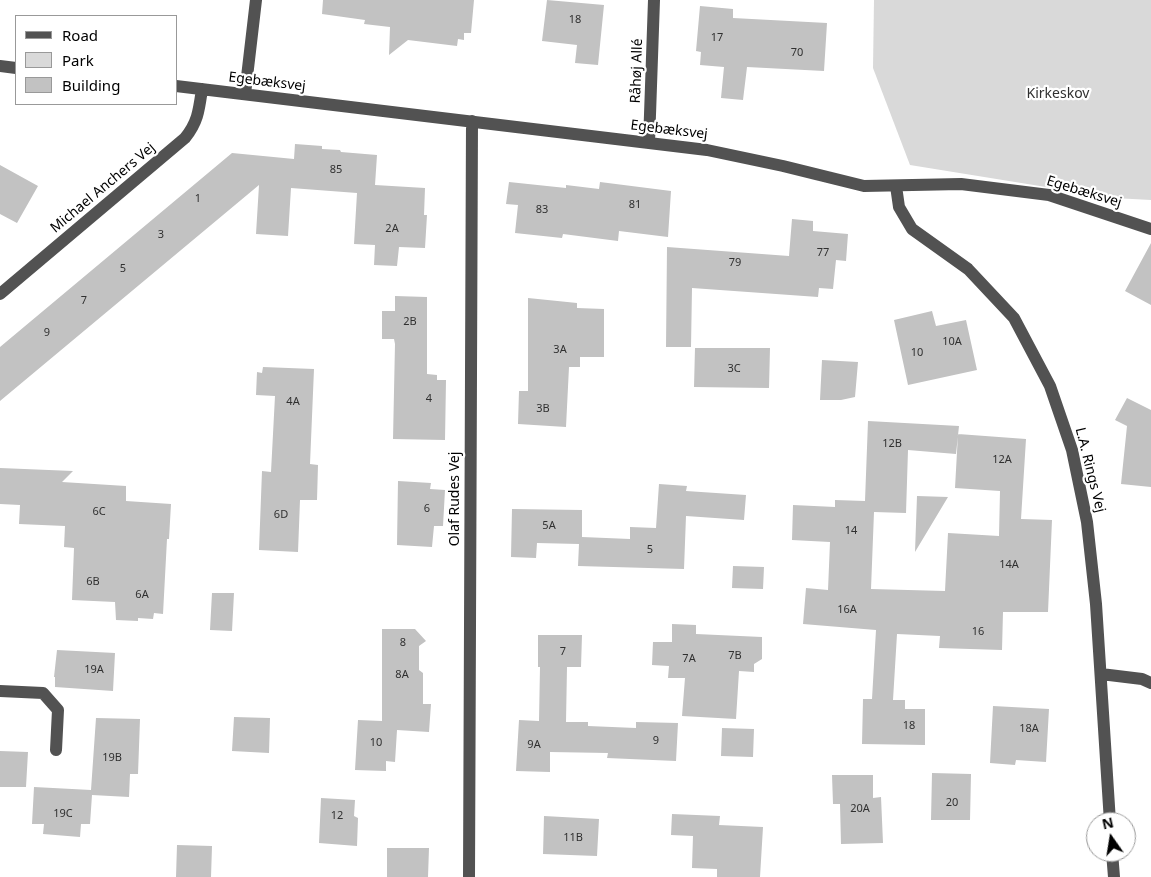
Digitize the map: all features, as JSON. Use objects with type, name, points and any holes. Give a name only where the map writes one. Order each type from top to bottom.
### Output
[{"type":"street","points":[[245,94],[256,0]]},
{"type":"street","name":"Råhøj Allé","points":[[649,143],[654,0]]},
{"type":"street","points":[[0,66],[15,68]]},
{"type":"street","name":"Egebæksvej","points":[[178,86],[707,150],[864,186],[961,184],[1049,195],[1151,229]]},
{"type":"street","name":"Michael Anchers Vej","points":[[0,294],[184,138],[194,127],[199,111],[202,89]]},
{"type":"street","name":"Olaf Rudes Vej","points":[[469,877],[472,122]]},
{"type":"street","name":"L.A. Rings Vej","points":[[896,186],[899,207],[912,229],[968,269],[1014,318],[1050,386],[1072,450],[1087,522],[1101,674],[1109,812]]},
{"type":"street","points":[[1101,674],[1151,683]]},
{"type":"street","points":[[0,690],[43,694],[58,710],[56,750]]},
{"type":"street","points":[[1113,862],[1114,877]]},
{"type":"green space","name":"Kirkeskov","points":[[874,0],[1151,0],[1151,200],[1114,198],[910,165],[873,68]]},
{"type":"building","points":[[323,0],[474,0],[471,33],[464,33],[464,40],[458,39],[457,46],[408,40],[389,55],[390,27],[364,24],[365,20],[322,14]]},
{"type":"building","points":[[547,0],[604,5],[598,65],[575,63],[577,45],[542,41]]},
{"type":"building","points":[[700,6],[733,9],[733,18],[827,23],[824,71],[747,67],[743,100],[721,98],[724,67],[700,65],[701,52],[696,51]]},
{"type":"building","points":[[295,144],[322,146],[322,149],[340,150],[341,152],[377,155],[375,185],[425,188],[424,215],[427,215],[425,248],[399,247],[397,266],[374,265],[375,245],[354,244],[357,193],[291,188],[288,236],[256,234],[259,185],[0,401],[0,347],[232,153],[294,159]]},
{"type":"building","points":[[0,165],[38,186],[17,223],[0,214]]},
{"type":"building","points":[[509,182],[566,188],[566,185],[599,189],[600,182],[671,191],[668,237],[619,231],[618,241],[563,234],[562,238],[515,233],[518,205],[506,204]]},
{"type":"building","points":[[792,219],[813,221],[813,231],[848,234],[846,261],[836,260],[833,289],[819,288],[818,297],[692,288],[691,347],[666,347],[667,247],[789,256]]},
{"type":"building","points":[[1151,243],[1151,305],[1125,291]]},
{"type":"building","points":[[395,296],[427,297],[427,374],[437,375],[437,380],[446,380],[445,440],[393,439],[395,344],[394,339],[382,339],[382,311],[395,311]]},
{"type":"building","points":[[528,298],[577,303],[577,308],[604,309],[604,357],[580,357],[580,367],[569,367],[566,427],[518,424],[519,391],[528,391]]},
{"type":"building","points":[[932,311],[936,326],[966,320],[977,370],[908,385],[894,320]]},
{"type":"building","points":[[695,348],[770,348],[769,388],[694,387]]},
{"type":"building","points":[[822,360],[858,362],[855,397],[841,400],[820,400]]},
{"type":"building","points":[[263,367],[314,369],[310,464],[318,465],[317,500],[300,500],[298,552],[259,550],[262,471],[271,472],[275,396],[256,395],[257,372],[262,373]]},
{"type":"building","points":[[1127,398],[1151,410],[1151,487],[1121,484],[1127,426],[1115,420]]},
{"type":"building","points":[[868,421],[959,426],[958,434],[1026,439],[1021,519],[1052,520],[1048,612],[1003,612],[1002,650],[939,648],[940,636],[897,634],[893,700],[905,700],[905,709],[925,709],[925,745],[862,744],[863,699],[872,699],[876,630],[803,624],[806,588],[828,590],[830,542],[792,540],[793,505],[835,507],[835,500],[865,501]],"holes":[[[958,437],[955,488],[1000,491],[999,536],[948,533],[945,591],[871,589],[874,512],[906,513],[908,450],[956,454]]]},
{"type":"building","points":[[0,468],[73,471],[62,482],[126,486],[126,501],[171,504],[163,614],[154,613],[153,619],[138,618],[138,621],[116,620],[115,602],[72,600],[74,548],[64,547],[65,526],[19,524],[20,505],[0,504]]},
{"type":"building","points":[[398,481],[431,483],[430,489],[445,490],[443,526],[434,526],[432,547],[397,545]]},
{"type":"building","points":[[659,484],[687,486],[686,491],[746,495],[744,520],[686,516],[684,569],[578,566],[579,544],[537,543],[536,558],[511,557],[512,509],[582,510],[582,537],[630,539],[630,527],[656,528]]},
{"type":"building","points":[[917,496],[948,497],[915,552]]},
{"type":"building","points":[[733,566],[764,567],[763,589],[732,588]]},
{"type":"building","points":[[212,593],[234,593],[232,631],[210,630]]},
{"type":"building","points":[[672,624],[696,625],[696,634],[762,637],[762,659],[754,664],[754,672],[739,671],[736,719],[682,716],[685,678],[668,678],[669,666],[652,665],[653,642],[672,642]]},
{"type":"building","points":[[382,629],[415,629],[426,641],[419,646],[419,670],[423,673],[423,704],[431,704],[429,732],[397,730],[395,762],[386,761],[386,771],[355,770],[358,720],[382,721]]},
{"type":"building","points":[[538,635],[582,635],[581,667],[567,667],[566,722],[588,722],[588,726],[636,728],[636,722],[678,723],[676,761],[607,758],[608,753],[550,752],[550,772],[516,771],[519,720],[539,721],[540,667],[538,667]]},
{"type":"building","points":[[57,650],[115,653],[113,691],[55,687],[54,677]]},
{"type":"building","points":[[993,706],[1049,709],[1046,762],[1016,760],[1015,765],[990,763]]},
{"type":"building","points":[[234,717],[270,718],[269,753],[232,751]]},
{"type":"building","points":[[96,718],[140,719],[138,774],[130,774],[129,797],[92,795],[90,824],[81,824],[80,837],[43,834],[44,824],[32,824],[34,787],[91,790]]},
{"type":"building","points":[[722,728],[754,729],[753,757],[721,756]]},
{"type":"building","points":[[0,751],[28,752],[26,787],[0,787]]},
{"type":"building","points":[[932,773],[971,774],[970,820],[931,820]]},
{"type":"building","points":[[832,775],[873,775],[873,798],[881,797],[883,843],[841,844],[840,804],[833,804]]},
{"type":"building","points":[[321,798],[355,800],[354,816],[358,818],[357,846],[319,843]]},
{"type":"building","points":[[672,814],[720,816],[719,825],[763,827],[760,877],[717,877],[717,869],[692,868],[693,836],[671,835]]},
{"type":"building","points":[[544,816],[599,819],[597,856],[543,854]]},
{"type":"building","points":[[177,845],[212,846],[211,877],[176,877]]},
{"type":"building","points":[[387,848],[429,848],[428,877],[387,877]]}]
